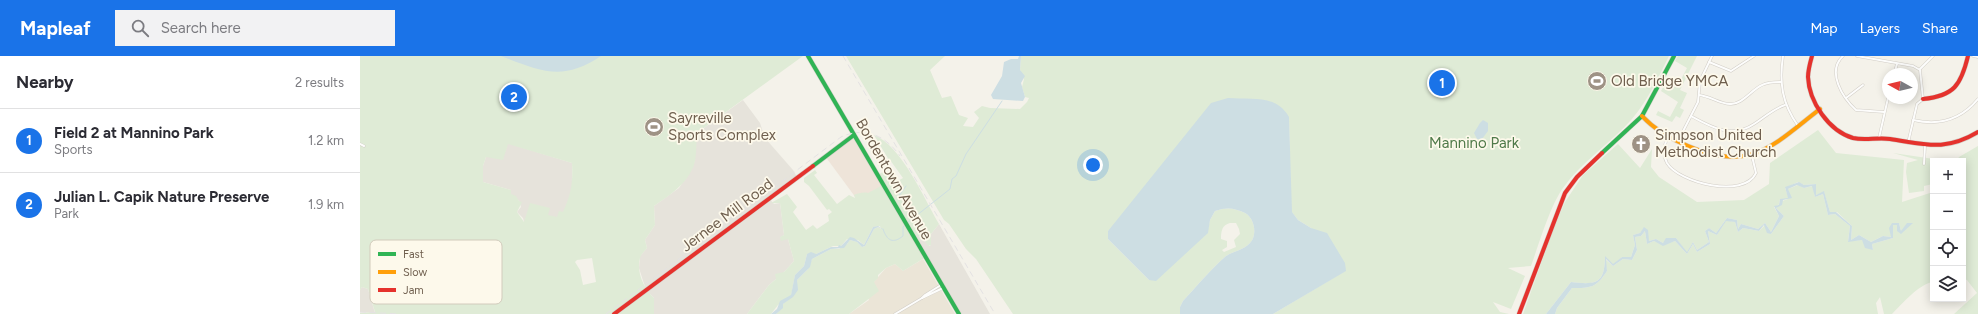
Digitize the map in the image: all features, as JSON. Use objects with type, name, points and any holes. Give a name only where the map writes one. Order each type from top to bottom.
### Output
[{"type":"street","name":"Bordentown Avenue","points":[[808,56],[959,314]]},
{"type":"street","points":[[1519,314],[1565,193],[1571,184],[1588,166],[1642,116],[1674,56]]},
{"type":"street","points":[[1678,141],[1691,116],[1699,95],[1700,81],[1712,56]]},
{"type":"street","points":[[1709,62],[1731,71],[1754,56]]},
{"type":"street","points":[[1784,56],[1780,82],[1786,105],[1798,126]]},
{"type":"street","points":[[1812,56],[1808,73],[1809,86],[1813,99],[1836,129],[1845,135],[1856,138],[1879,138],[1925,146],[1953,143],[1978,132]]},
{"type":"street","points":[[1844,56],[1840,60],[1836,78],[1838,87],[1858,111],[1877,110],[1884,112]]},
{"type":"street","points":[[1857,56],[1916,66],[1920,70],[1923,99]]},
{"type":"street","points":[[1920,70],[1932,56]]},
{"type":"street","points":[[1908,144],[1917,104],[1923,99],[1942,97],[1955,89],[1963,77],[1968,56]]},
{"type":"street","points":[[1974,56],[1978,57]]},
{"type":"street","points":[[1896,68],[1897,63]]},
{"type":"street","points":[[1699,95],[1733,104],[1761,85],[1780,82]]},
{"type":"street","points":[[1846,98],[1863,85]]},
{"type":"street","points":[[1913,120],[1932,123],[1947,120],[1962,114],[1978,99]]},
{"type":"street","points":[[1879,138],[1886,104]]},
{"type":"street","points":[[1691,116],[1718,129],[1734,131],[1751,126],[1774,109],[1786,105]]},
{"type":"street","points":[[1642,116],[1653,128],[1703,154],[1718,158],[1736,159],[1752,156],[1768,148],[1820,109]]},
{"type":"street","name":"Jernee Mill Road","points":[[614,314],[854,135]]},
{"type":"street","points":[[1668,136],[1664,151],[1668,164],[1672,169],[1706,184],[1727,187],[1744,184],[1756,173],[1752,156]]},
{"type":"street","points":[[360,144],[364,146]]},
{"type":"street","points":[[1924,164],[1925,146]]},
{"type":"street","points":[[896,314],[942,286]]},
{"type":"shaded area","points":[[501,56],[601,56],[575,69],[551,71],[528,66]]},
{"type":"shaded area","points":[[1019,56],[1021,56],[1020,70],[1025,76],[1021,83],[1025,97],[1023,101],[993,99],[991,95],[1002,76],[1004,62],[1011,59],[1018,59]]},
{"type":"shaded area","points":[[1228,98],[1270,101],[1284,110],[1289,117],[1292,212],[1298,220],[1311,228],[1327,233],[1345,263],[1346,271],[1273,314],[1180,314],[1180,307],[1183,301],[1215,266],[1226,256],[1250,243],[1254,235],[1254,226],[1248,215],[1234,209],[1215,211],[1210,220],[1208,233],[1156,281],[1149,280],[1108,239],[1108,231],[1211,103]]},
{"type":"shaded area","points":[[743,100],[760,123],[765,138],[793,170],[797,177],[769,198],[774,204],[780,203],[784,235],[780,238],[788,239],[794,261],[769,285],[747,314],[654,314],[654,298],[646,290],[639,268],[640,256],[647,248],[645,240],[655,225],[654,206],[679,188],[694,164],[697,133]]},
{"type":"shaded area","points":[[1483,120],[1488,123],[1488,131],[1482,139],[1477,139],[1474,133]]},
{"type":"shaded area","points":[[854,135],[885,187],[856,198],[825,156]]},
{"type":"shaded area","points":[[507,143],[572,163],[573,239],[528,236],[523,218],[517,212],[521,207],[519,201],[510,194],[511,190],[483,182],[483,166],[486,157]]},
{"type":"shaded area","points":[[1799,182],[1804,185],[1816,184],[1816,195],[1824,191],[1830,212],[1836,212],[1852,226],[1851,240],[1859,235],[1871,242],[1883,236],[1891,237],[1889,228],[1892,223],[1899,223],[1901,231],[1907,223],[1913,223],[1901,234],[1897,231],[1897,225],[1893,225],[1893,238],[1872,244],[1873,250],[1865,248],[1862,240],[1848,242],[1850,226],[1835,214],[1828,215],[1823,194],[1815,197],[1812,186],[1804,188],[1797,185],[1788,189],[1792,198],[1783,200],[1782,205],[1776,208],[1784,216],[1771,234],[1767,233],[1764,225],[1759,231],[1743,228],[1738,232],[1735,222],[1726,221],[1717,235],[1708,231],[1710,244],[1697,252],[1693,244],[1687,254],[1675,241],[1663,246],[1654,241],[1647,244],[1645,231],[1641,236],[1635,237],[1637,250],[1632,260],[1623,259],[1613,266],[1606,259],[1607,271],[1600,281],[1589,287],[1572,288],[1557,308],[1555,314],[1546,314],[1571,282],[1587,283],[1597,281],[1603,272],[1605,256],[1613,264],[1622,257],[1631,257],[1635,245],[1633,235],[1640,233],[1644,227],[1648,230],[1649,241],[1656,239],[1663,243],[1666,238],[1676,238],[1687,252],[1693,242],[1697,250],[1709,242],[1705,231],[1709,228],[1716,233],[1727,218],[1737,220],[1738,229],[1741,224],[1758,229],[1765,223],[1771,232],[1779,216],[1774,206],[1779,205],[1780,199],[1788,198],[1785,187]]},
{"type":"shaded area","points":[[939,224],[990,314],[959,314],[913,236],[918,234],[929,246],[931,245],[931,234]]},
{"type":"shaded area","points":[[878,226],[884,230],[878,227],[874,229],[865,246],[862,247],[857,242],[850,240],[844,248],[831,249],[812,259],[810,267],[797,280],[798,290],[793,297],[783,304],[783,308],[776,314],[771,314],[777,309],[780,301],[791,295],[795,275],[804,266],[807,254],[811,252],[816,254],[831,247],[841,246],[850,237],[864,245],[873,227]]},
{"type":"shaded area","points":[[923,259],[955,314],[849,314],[869,300],[865,292],[886,268],[895,264],[903,271]]},
{"type":"shaded area","points":[[362,287],[368,289],[370,304],[372,304],[375,313],[360,312],[360,290]]},
{"type":"green space","points":[[360,56],[803,56],[697,133],[696,157],[691,172],[677,188],[654,206],[655,225],[645,240],[647,248],[642,254],[639,269],[644,285],[654,298],[654,314],[360,314],[375,312],[373,304],[502,304],[502,240],[370,240],[370,296],[368,289],[362,287],[360,290]],"holes":[[[508,144],[572,163],[572,183],[570,194],[563,212],[559,211],[557,217],[548,215],[550,208],[530,203],[524,222],[517,212],[522,202],[519,201],[516,196],[511,194],[511,190],[483,182],[483,166],[486,157],[503,160]],[[592,258],[596,282],[583,285],[580,270],[575,262],[577,260]]]},
{"type":"green space","name":"Mannino Park","points":[[846,56],[945,56],[930,70],[942,98],[951,96],[959,115],[968,118],[963,126],[973,127],[979,118],[974,112],[982,106],[990,108],[1020,109],[1027,102],[1029,98],[1025,97],[1022,87],[1024,79],[1020,70],[1021,56],[1669,56],[1657,81],[1638,112],[1624,128],[1579,169],[1563,188],[1549,215],[1531,266],[1508,268],[1525,276],[1511,309],[1493,302],[1500,312],[1509,314],[1273,314],[1345,271],[1311,228],[1298,220],[1291,211],[1289,117],[1108,231],[1108,239],[1149,280],[1207,233],[1210,220],[1215,211],[1234,209],[1248,215],[1254,226],[1254,235],[1250,243],[1226,256],[1215,266],[1183,301],[1180,307],[1180,314],[1013,314],[976,259],[966,249],[949,224],[944,220]],"holes":[[[1236,223],[1240,234],[1234,240],[1236,247],[1224,252],[1222,250],[1227,247],[1227,241],[1221,239],[1222,229],[1227,224]]]},
{"type":"green space","points":[[1678,56],[1697,56],[1680,90],[1687,93],[1680,108],[1684,110],[1680,118],[1676,116],[1672,122],[1656,115],[1658,111],[1670,117],[1678,102],[1661,91],[1666,82],[1677,87],[1687,68],[1675,61]]},
{"type":"green space","points":[[1818,130],[1836,153],[1904,160],[1902,202],[1930,193],[1930,283],[1922,286],[1917,290],[1892,314],[1884,314],[1880,297],[1876,303],[1878,314],[1555,314],[1557,308],[1572,288],[1589,287],[1600,281],[1607,271],[1605,259],[1603,273],[1601,278],[1597,281],[1592,283],[1571,282],[1546,314],[1523,314],[1553,230],[1565,202],[1583,175],[1618,144],[1640,168],[1652,149],[1651,167],[1659,177],[1697,202],[1744,200],[1769,184],[1770,163]],"holes":[[[1798,182],[1804,185],[1816,184],[1816,195],[1824,192],[1830,212],[1837,212],[1852,226],[1851,240],[1859,235],[1871,242],[1883,236],[1891,237],[1892,223],[1899,223],[1901,231],[1897,225],[1893,225],[1893,238],[1872,244],[1873,250],[1862,240],[1848,241],[1850,226],[1835,214],[1828,215],[1823,194],[1815,197],[1813,186],[1804,188],[1798,185],[1788,189],[1789,199],[1785,188]],[[1780,199],[1788,199],[1779,204]],[[1778,205],[1776,208],[1784,216],[1771,234],[1765,225],[1759,231],[1743,228],[1738,232],[1735,222],[1726,220],[1717,235],[1708,231],[1710,244],[1697,252],[1693,244],[1687,254],[1675,241],[1663,245],[1654,241],[1647,244],[1645,231],[1641,236],[1635,237],[1637,250],[1632,260],[1623,259],[1613,266],[1605,259],[1605,257],[1613,265],[1622,257],[1631,257],[1635,245],[1633,235],[1640,233],[1644,228],[1649,241],[1656,239],[1663,243],[1676,238],[1687,253],[1693,242],[1697,250],[1709,242],[1705,231],[1709,228],[1716,233],[1727,218],[1737,220],[1738,229],[1741,224],[1758,229],[1765,223],[1771,232],[1779,216],[1774,207]]]},
{"type":"green space","points":[[874,135],[884,141],[903,161],[939,224],[931,234],[931,245],[928,246],[923,238],[921,239],[918,235],[913,236],[926,257],[903,271],[895,264],[886,268],[878,275],[878,278],[874,282],[879,291],[849,314],[776,314],[793,294],[796,288],[797,280],[808,269],[812,259],[831,249],[839,249],[850,240],[857,242],[862,247],[865,246],[874,229],[878,227],[881,229],[880,226],[873,227],[864,245],[858,240],[847,239],[841,246],[833,246],[816,254],[807,254],[804,266],[795,275],[791,296],[778,305],[771,314],[747,314],[769,285],[776,279],[775,274],[784,272],[794,261],[788,239],[781,241],[780,237],[784,235],[780,203],[771,203],[787,194],[797,207],[793,212],[806,230],[813,225],[817,229],[829,221],[828,215],[832,212],[829,209],[827,210],[809,186],[804,182],[804,178],[815,170],[817,173],[814,175],[837,204],[849,195],[855,198],[854,195],[868,193],[883,185],[878,175],[884,171],[891,185],[903,178],[889,160]]},
{"type":"green space","points":[[1978,146],[1978,314],[1954,314],[1977,293],[1966,280],[1966,158],[1959,157]]},
{"type":"green space","points":[[1893,153],[1930,158],[1930,185],[1924,186],[1924,191],[1909,193],[1906,172],[1907,163],[1918,160]]},
{"type":"waterway","points":[[907,223],[950,189],[952,179],[956,176],[966,154],[1002,101]]},
{"type":"waterway","points":[[899,196],[906,186]]},
{"type":"waterway","points":[[896,190],[900,195]]},
{"type":"waterway","points":[[883,229],[888,239],[896,240],[903,236],[903,227],[905,225]]},
{"type":"railway","points":[[843,56],[995,314]]},
{"type":"railway","points":[[606,314],[841,137],[858,133],[874,135],[882,138],[900,156]]},
{"type":"railway","points":[[360,312],[400,314]]},
{"type":"traffic: fast","points":[[808,56],[959,314]]},
{"type":"traffic: fast","points":[[1602,153],[1642,116],[1674,56]]},
{"type":"traffic: fast","points":[[813,166],[854,135]]},
{"type":"traffic: slow","points":[[1642,116],[1658,130],[1669,137],[1710,154],[1728,157],[1745,156],[1760,152],[1788,134],[1820,109]]},
{"type":"traffic: jam","points":[[1812,56],[1808,77],[1812,96],[1816,105],[1828,122],[1844,134],[1858,139],[1885,139],[1935,145],[1955,142],[1978,132]]},
{"type":"traffic: jam","points":[[1923,99],[1949,92],[1959,82],[1968,56]]},
{"type":"traffic: jam","points":[[1519,314],[1565,193],[1577,177],[1602,153]]},
{"type":"traffic: jam","points":[[614,314],[813,166]]},
{"type":"place","name":"Old Bridge YMCA","points":[[1597,81]]},
{"type":"place","name":"Field 2 at Mannino Park","points":[[1442,83]]},
{"type":"place","name":"Julian L. Capik Nature Preserve","points":[[514,97]]},
{"type":"place","name":"Sayreville Sports Complex","points":[[654,127]]},
{"type":"place","name":"Simpson United Methodist Church","points":[[1641,144]]}]
